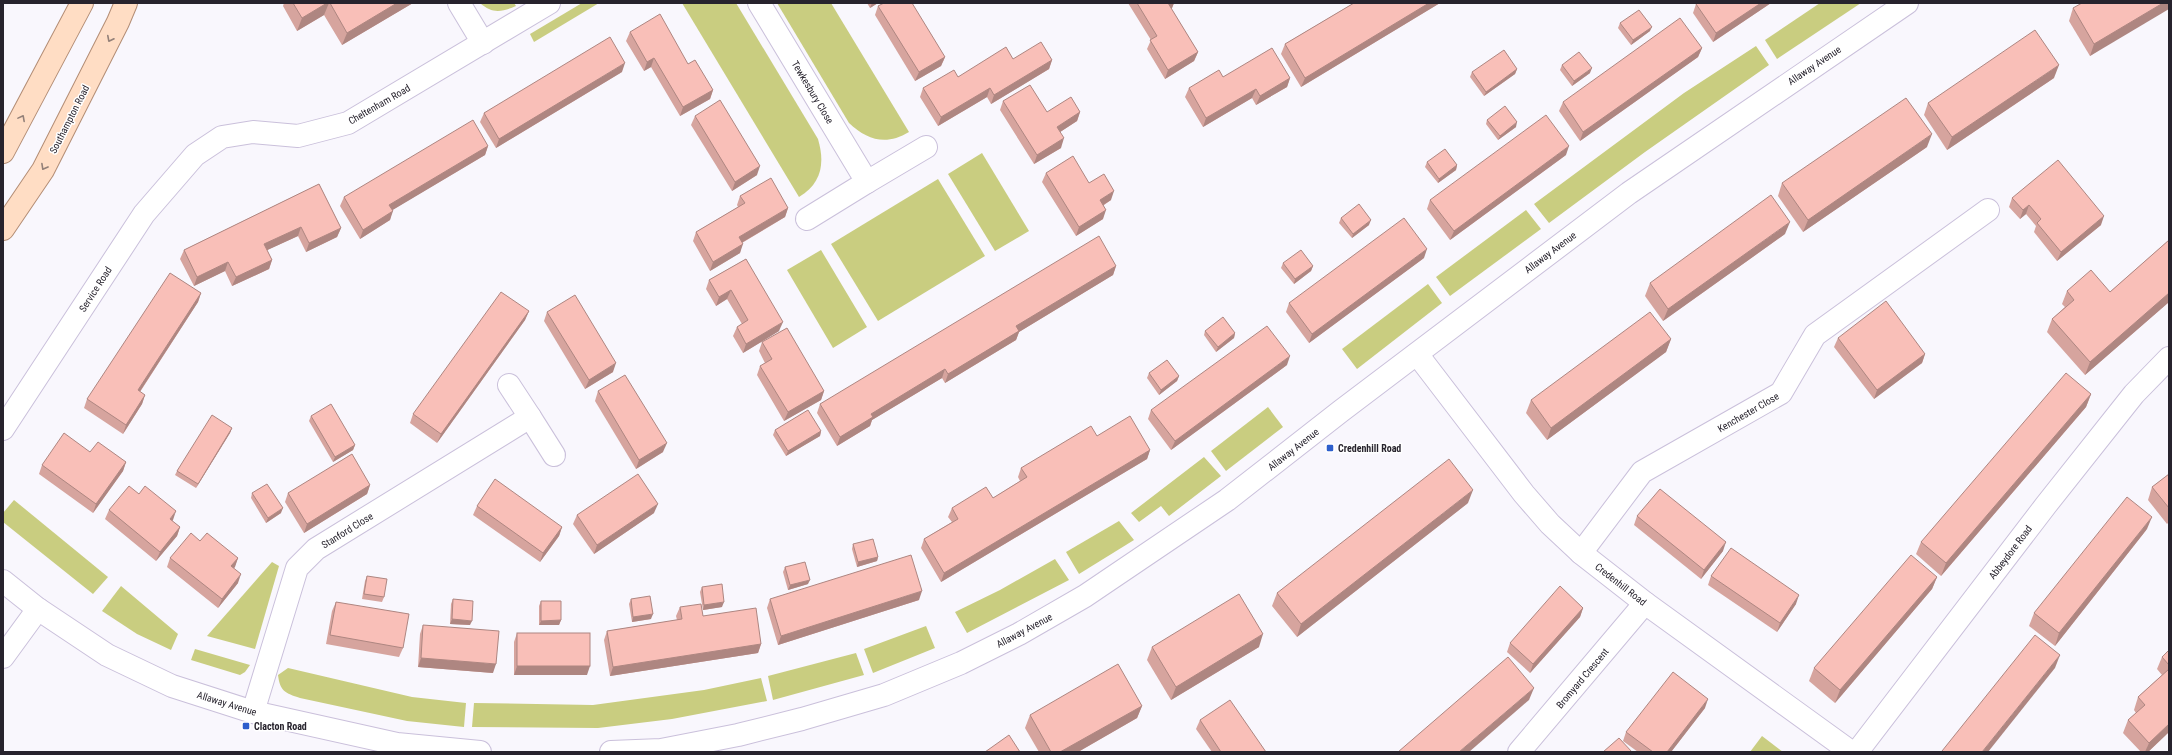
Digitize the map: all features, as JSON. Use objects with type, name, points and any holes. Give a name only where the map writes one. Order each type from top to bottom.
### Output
[{"type":"main road","points":[[3,152],[82,3]]},
{"type":"main road","name":"Southampton Road","points":[[3,229],[43,170],[118,22],[126,3]]},
{"type":"street","points":[[459,3],[483,43]]},
{"type":"street","name":"Cheltenham Road","points":[[195,155],[222,137],[254,132],[298,136],[348,123],[549,3]]},
{"type":"street","name":"Tewkesbury Close","points":[[759,3],[867,182]]},
{"type":"street","name":"Allaway Avenue","points":[[611,752],[739,744],[802,719],[884,695],[961,663],[1019,634],[1085,596],[1227,500],[1629,193],[1906,3]]},
{"type":"street","points":[[807,219],[926,146]]},
{"type":"street","name":"Service Road","points":[[3,429],[144,214],[195,155]]},
{"type":"street","name":"Kenchester Close","points":[[1582,553],[1642,472],[1781,393],[1815,335],[1988,210]]},
{"type":"street","name":"Credenhill Road","points":[[1417,354],[1524,494],[1550,524],[1582,553],[1645,603],[1851,752]]},
{"type":"street","name":"Abbeydore Road","points":[[1857,752],[2046,505],[2134,394],[2169,358]]},
{"type":"street","points":[[509,385],[554,454]]},
{"type":"street","name":"Stanford Close","points":[[253,712],[297,568],[316,549],[530,417]]},
{"type":"street","name":"Allaway Avenue","points":[[3,581],[38,609],[107,655],[172,686],[253,712],[396,748],[480,752]]},
{"type":"street","name":"Bromyard Crescent","points":[[1519,752],[1645,603]]},
{"type":"street","points":[[3,657],[38,609]]},
{"type":"green space","points":[[480,3],[514,3],[516,6],[506,10],[497,11],[484,7]]},
{"type":"green space","points":[[582,3],[599,3],[534,42],[530,34]]},
{"type":"green space","points":[[682,3],[736,3],[818,139],[821,156],[820,172],[813,185],[799,197]]},
{"type":"green space","points":[[777,3],[831,3],[909,132],[892,139],[877,139],[863,134],[849,123]]},
{"type":"green space","points":[[1820,3],[1861,3],[1777,59],[1765,40]]},
{"type":"green space","points":[[1756,46],[1769,65],[1645,152],[1549,223],[1534,204],[1684,93]]},
{"type":"green space","points":[[982,153],[1029,231],[995,251],[948,174]]},
{"type":"green space","points":[[938,179],[985,256],[878,321],[831,244]]},
{"type":"green space","points":[[1526,210],[1541,229],[1450,296],[1436,277]]},
{"type":"green space","points":[[821,250],[867,327],[833,348],[787,270]]},
{"type":"green space","points":[[1428,284],[1442,303],[1357,369],[1342,349]]},
{"type":"green space","points":[[1268,407],[1283,427],[1226,471],[1211,451]]},
{"type":"green space","points":[[1204,457],[1221,476],[1169,516],[1161,506],[1139,522],[1131,513]]},
{"type":"green space","points":[[14,500],[108,577],[93,594],[3,522],[3,513]]},
{"type":"green space","points":[[1119,521],[1134,540],[1079,574],[1066,552]]},
{"type":"green space","points":[[1055,559],[1069,580],[967,633],[955,612],[1000,590]]},
{"type":"green space","points":[[272,562],[279,566],[255,649],[207,636]]},
{"type":"green space","points":[[121,586],[178,634],[171,650],[137,634],[102,611]]},
{"type":"green space","points":[[926,626],[935,648],[873,673],[864,649]]},
{"type":"green space","points":[[195,649],[250,665],[245,672],[240,675],[191,660]]},
{"type":"green space","points":[[856,653],[864,675],[773,700],[768,676]]},
{"type":"green space","points":[[288,668],[412,697],[466,703],[464,727],[407,721],[291,695],[284,691],[280,685],[278,675]]},
{"type":"green space","points":[[761,678],[767,701],[672,719],[598,728],[472,727],[474,703],[593,705],[704,690]]},
{"type":"green space","points":[[1762,736],[1783,752],[1750,752]]},
{"type":"building","points":[[293,3],[327,3],[302,18]]},
{"type":"building","points":[[330,3],[397,3],[347,33]]},
{"type":"building","points":[[884,3],[912,3],[945,57],[919,72],[878,6]]},
{"type":"building","points":[[1137,3],[1168,3],[1198,52],[1168,70],[1150,40],[1157,36]]},
{"type":"building","points":[[1354,3],[1429,3],[1305,78],[1285,44]]},
{"type":"building","points":[[1761,3],[1716,33],[1696,4]]},
{"type":"building","points":[[2082,3],[2163,3],[2094,44],[2073,8]]},
{"type":"building","points":[[1639,10],[1652,27],[1633,40],[1620,23]]},
{"type":"building","points":[[660,14],[688,64],[695,60],[713,90],[683,107],[654,58],[647,62],[630,32]]},
{"type":"building","points":[[1680,18],[1702,48],[1583,132],[1563,102]]},
{"type":"building","points":[[2035,30],[2059,65],[1952,137],[1928,103]]},
{"type":"building","points":[[610,37],[625,63],[499,139],[484,113]]},
{"type":"building","points":[[1041,42],[1052,60],[994,95],[990,88],[941,117],[923,88],[954,70],[958,77],[1006,47],[1013,59]]},
{"type":"building","points":[[1272,48],[1290,78],[1260,96],[1256,89],[1206,118],[1189,88],[1219,70],[1223,77]]},
{"type":"building","points":[[1504,50],[1517,69],[1486,92],[1472,72]]},
{"type":"building","points":[[1579,52],[1592,68],[1574,81],[1562,65]]},
{"type":"building","points":[[1030,85],[1047,112],[1071,97],[1080,112],[1057,127],[1064,138],[1037,155],[1003,101]]},
{"type":"building","points":[[1906,98],[1932,134],[1808,220],[1782,183]]},
{"type":"building","points":[[720,100],[760,166],[735,182],[695,116]]},
{"type":"building","points":[[1505,106],[1517,122],[1500,136],[1487,120]]},
{"type":"building","points":[[1546,115],[1569,146],[1454,231],[1430,200]]},
{"type":"building","points":[[473,120],[488,146],[389,205],[393,211],[363,230],[344,197]]},
{"type":"building","points":[[1445,149],[1457,165],[1439,179],[1427,162]]},
{"type":"building","points":[[1073,156],[1089,183],[1104,174],[1114,191],[1100,200],[1106,210],[1079,227],[1046,173]]},
{"type":"building","points":[[2058,160],[2104,216],[2061,252],[2037,223],[2041,219],[2029,205],[2023,210],[2012,198]]},
{"type":"building","points":[[771,178],[788,208],[739,237],[743,244],[713,262],[696,232],[745,203],[740,196]]},
{"type":"building","points":[[319,184],[341,228],[309,243],[301,227],[264,244],[272,260],[236,277],[228,262],[197,277],[184,250]]},
{"type":"building","points":[[1771,195],[1790,222],[1668,309],[1650,283]]},
{"type":"building","points":[[1359,204],[1371,220],[1353,234],[1341,218]]},
{"type":"building","points":[[1404,218],[1427,249],[1312,334],[1289,303]]},
{"type":"building","points":[[1099,236],[1116,266],[1016,326],[1019,331],[948,374],[945,369],[871,414],[873,417],[840,437],[820,404]]},
{"type":"building","points":[[2169,240],[2169,293],[2090,362],[2052,319],[2074,300],[2067,291],[2091,270],[2110,292]]},
{"type":"building","points":[[1301,250],[1313,266],[1295,279],[1283,263]]},
{"type":"building","points":[[746,259],[783,322],[746,344],[737,327],[748,320],[731,290],[719,297],[709,280]]},
{"type":"building","points":[[170,273],[201,293],[138,390],[145,395],[126,425],[87,399]]},
{"type":"building","points":[[501,292],[529,311],[441,434],[413,414]]},
{"type":"building","points":[[575,295],[616,363],[589,380],[547,312]]},
{"type":"building","points":[[1886,301],[1925,354],[1877,390],[1838,338]]},
{"type":"building","points":[[1650,312],[1671,339],[1551,428],[1531,400]]},
{"type":"building","points":[[1223,317],[1235,333],[1218,347],[1205,331]]},
{"type":"building","points":[[1267,326],[1290,356],[1175,441],[1151,410]]},
{"type":"building","points":[[787,328],[824,391],[788,412],[760,366],[772,359],[762,342]]},
{"type":"building","points":[[1167,360],[1179,376],[1161,390],[1149,373]]},
{"type":"building","points":[[2066,373],[2091,394],[1946,563],[1921,542]]},
{"type":"building","points":[[625,375],[667,443],[639,460],[598,391]]},
{"type":"building","points":[[331,404],[355,445],[335,457],[311,416]]},
{"type":"building","points":[[808,410],[821,431],[788,451],[775,430]]},
{"type":"building","points":[[212,415],[232,428],[198,484],[177,471]]},
{"type":"building","points":[[1130,416],[1150,450],[944,573],[924,539],[958,519],[952,508],[986,487],[993,498],[1027,477],[1021,468],[1091,426],[1097,436]]},
{"type":"building","points":[[64,433],[90,452],[98,442],[126,462],[96,504],[42,465]]},
{"type":"building","points":[[352,454],[370,485],[307,524],[288,493]]},
{"type":"building","points":[[1449,459],[1473,490],[1301,624],[1277,593]]},
{"type":"building","points":[[638,474],[658,504],[597,545],[577,515]]},
{"type":"building","points":[[2169,474],[2169,508],[2152,487]]},
{"type":"building","points":[[495,479],[562,527],[543,553],[477,506]]},
{"type":"building","points":[[267,484],[283,508],[268,518],[252,493]]},
{"type":"building","points":[[129,486],[139,494],[145,486],[176,511],[170,519],[180,527],[160,552],[109,510]]},
{"type":"building","points":[[1660,489],[1726,542],[1704,570],[1637,516]]},
{"type":"building","points":[[2127,497],[2152,517],[2059,633],[2034,613]]},
{"type":"building","points":[[191,533],[200,541],[207,533],[238,558],[231,566],[241,574],[222,599],[170,558]]},
{"type":"building","points":[[873,539],[878,557],[858,562],[853,544]]},
{"type":"building","points":[[1731,548],[1799,595],[1780,623],[1711,576]]},
{"type":"building","points":[[911,555],[922,591],[781,636],[770,599]]},
{"type":"building","points":[[1911,555],[1937,577],[1840,690],[1814,668]]},
{"type":"building","points":[[805,562],[810,580],[790,585],[785,567]]},
{"type":"building","points":[[367,576],[387,579],[384,597],[364,594]]},
{"type":"building","points":[[722,584],[724,602],[704,605],[702,587]]},
{"type":"building","points":[[1560,586],[1583,608],[1533,664],[1510,643]]},
{"type":"building","points":[[1239,594],[1263,634],[1176,687],[1152,647]]},
{"type":"building","points":[[650,596],[653,614],[633,617],[631,599]]},
{"type":"building","points":[[453,599],[473,601],[472,621],[452,619]]},
{"type":"building","points":[[541,601],[561,601],[561,620],[541,621]]},
{"type":"building","points":[[336,602],[409,614],[403,648],[330,635]]},
{"type":"building","points":[[701,604],[703,616],[756,608],[761,644],[613,667],[607,631],[682,619],[680,607]]},
{"type":"building","points":[[423,625],[499,631],[496,664],[421,658]]},
{"type":"building","points":[[517,633],[590,633],[590,666],[517,666]]},
{"type":"building","points":[[2035,635],[2060,655],[1982,752],[1942,751]]},
{"type":"building","points":[[2169,650],[2169,665],[2162,657]]},
{"type":"building","points":[[1508,657],[1534,688],[1459,752],[1398,752]]},
{"type":"building","points":[[1118,664],[1142,706],[1060,752],[1051,752],[1030,715]]},
{"type":"building","points":[[2169,669],[2169,724],[2149,743],[2128,720],[2145,705],[2138,697]]},
{"type":"building","points":[[1673,672],[1708,699],[1667,752],[1653,752],[1626,732]]},
{"type":"building","points":[[1230,700],[1266,752],[1221,752],[1200,720]]},
{"type":"building","points":[[1009,735],[1020,752],[985,752]]},
{"type":"building","points":[[1619,738],[1632,752],[1603,752]]},
{"type":"place","name":"Credenhill Road","points":[[1330,448]]},
{"type":"place","name":"Clacton Road","points":[[246,726]]}]
